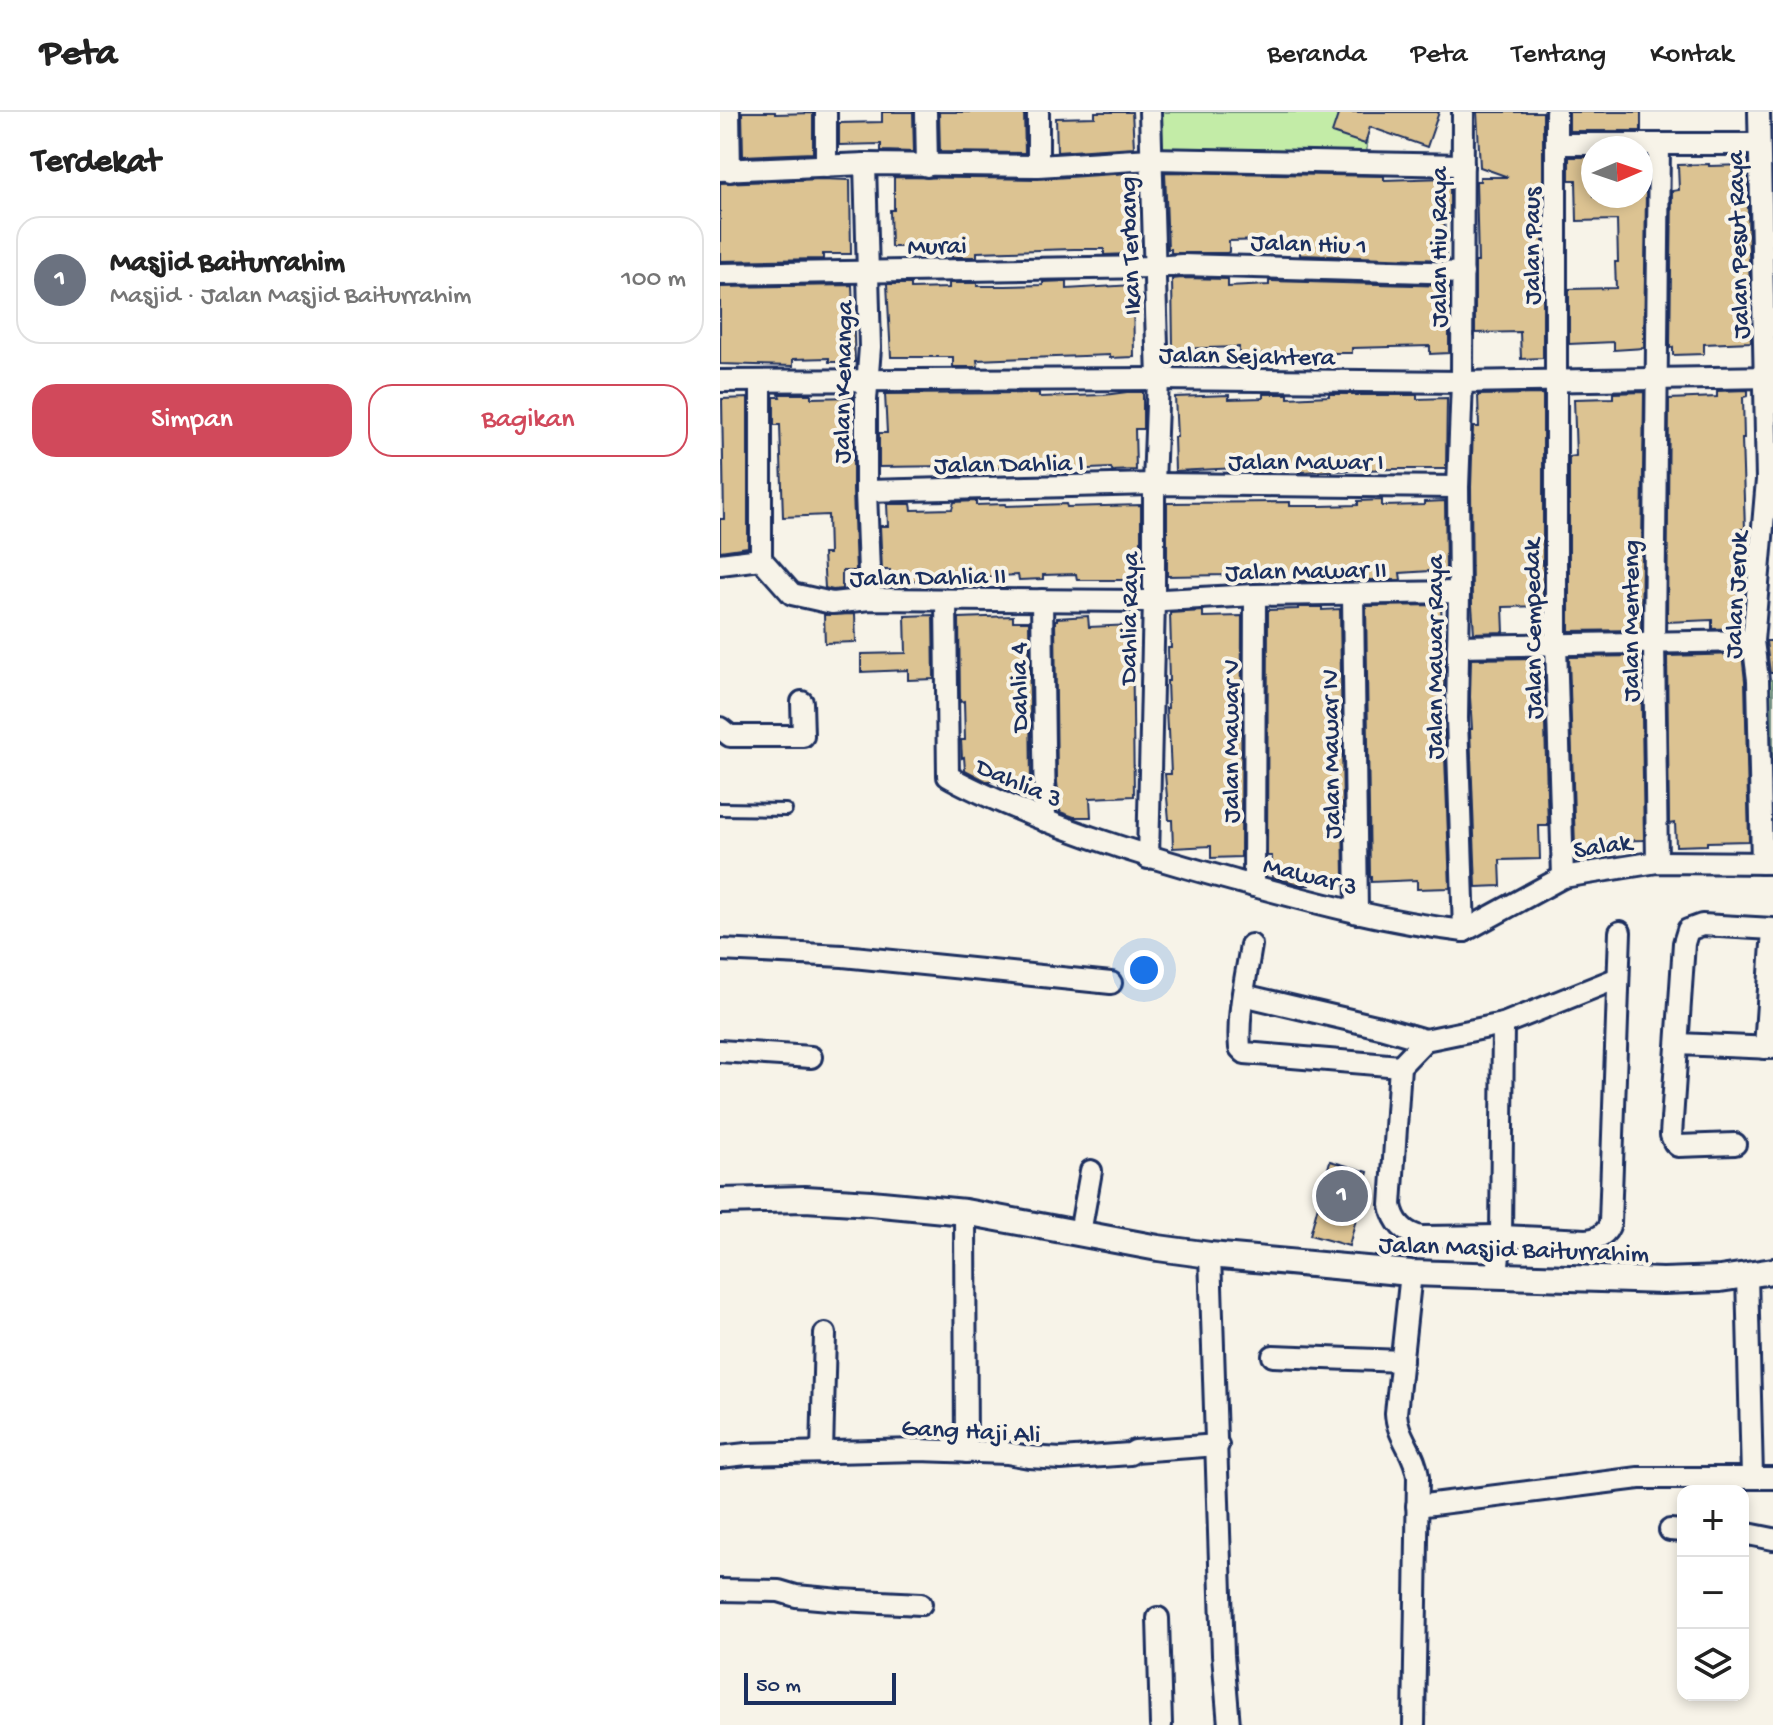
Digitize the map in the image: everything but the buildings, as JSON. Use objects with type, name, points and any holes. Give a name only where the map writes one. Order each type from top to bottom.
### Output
[{"type":"street","points":[[729,112],[725,170],[865,164],[1038,166],[1151,159],[1463,165]]},
{"type":"street","points":[[826,112],[826,166]]},
{"type":"street","points":[[926,112],[927,166]]},
{"type":"street","points":[[1038,112],[1038,166]]},
{"type":"street","name":"Ikan Terbang","points":[[1150,112],[1158,379]]},
{"type":"street","name":"Jalan Hiu Raya","points":[[1462,382],[1463,112]]},
{"type":"street","name":"Jalan Paus","points":[[1555,381],[1556,112]]},
{"type":"street","name":"Jalan Pesut Raya","points":[[1759,112],[1768,274],[1769,377]]},
{"type":"street","points":[[1556,144],[1759,144]]},
{"type":"street","name":"Jalan Menteng","points":[[1657,862],[1654,642],[1659,144]]},
{"type":"street","name":"Jalan Kenanga","points":[[865,164],[870,347],[866,400],[870,599]]},
{"type":"street","name":"Jalan Hiu 1","points":[[1154,267],[1182,265],[1463,273]]},
{"type":"street","name":"Murai","points":[[720,274],[1154,267]]},
{"type":"street","name":"Jalan Sejahtera","points":[[720,381],[1158,379],[1462,382],[1769,377]]},
{"type":"street","name":"Jalan Jeruk","points":[[1768,863],[1765,680],[1753,641],[1765,592],[1770,480],[1769,377]]},
{"type":"street","name":"Dahlia Raya","points":[[1148,858],[1158,379]]},
{"type":"street","name":"Jalan Cempedak","points":[[1555,381],[1556,644],[1563,877]]},
{"type":"street","points":[[720,564],[761,559],[761,382]]},
{"type":"street","name":"Jalan Mawar Raya","points":[[1462,382],[1458,487],[1457,718],[1464,931]]},
{"type":"street","name":"Jalan Mawar I","points":[[1154,484],[1458,487]]},
{"type":"street","name":"Jalan Dahlia I","points":[[866,491],[1154,484]]},
{"type":"street","name":"Jalan Dahlia II","points":[[761,559],[792,594],[832,603],[870,599],[1154,600]]},
{"type":"street","name":"Jalan Mawar II","points":[[1154,600],[1459,592]]},
{"type":"street","name":"Jalan Mawar IV","points":[[1353,594],[1357,913]]},
{"type":"street","name":"Jalan Mawar V","points":[[1254,886],[1255,595]]},
{"type":"street","name":"Dahlia 4","points":[[1042,600],[1045,821]]},
{"type":"street","name":"Dahlia 3","points":[[946,601],[948,776],[1045,821],[1148,858]]},
{"type":"street","points":[[1458,646],[1753,641]]},
{"type":"street","points":[[720,728],[730,736],[803,736],[802,702]]},
{"type":"street","name":"Mawar 3","points":[[1148,858],[1357,913],[1464,931]]},
{"type":"street","name":"Salak","points":[[1464,931],[1563,877],[1657,862],[1768,863]]},
{"type":"street","points":[[1678,1044],[1769,1048],[1773,929],[1694,926],[1688,930],[1684,943],[1671,1124],[1674,1142],[1678,1146],[1735,1144]]},
{"type":"street","points":[[1425,1040],[1400,1066],[1391,1205],[1394,1217],[1406,1231],[1416,1236],[1592,1240],[1600,1237],[1609,1226],[1620,932]]},
{"type":"street","points":[[1251,945],[1239,1040],[1240,1048],[1245,1053],[1400,1066]]},
{"type":"street","points":[[720,950],[843,956],[1111,983]]},
{"type":"street","points":[[1243,995],[1425,1040],[1503,1024],[1618,978]]},
{"type":"street","points":[[1497,1275],[1501,1236],[1503,1024]]},
{"type":"street","points":[[720,1051],[811,1057]]},
{"type":"street","points":[[1080,1233],[1091,1171]]},
{"type":"street","name":"Jalan Masjid Baiturrahim","points":[[720,1201],[805,1199],[965,1212],[1080,1233],[1158,1242],[1210,1255],[1411,1273],[1663,1281],[1720,1279],[1773,1271]]},
{"type":"street","points":[[965,1212],[966,1452]]},
{"type":"street","points":[[1210,1255],[1223,1655],[1229,1725]]},
{"type":"street","points":[[1411,1273],[1396,1419],[1417,1467],[1414,1725]]},
{"type":"street","points":[[1747,1275],[1752,1477]]},
{"type":"street","points":[[822,1453],[825,1334]]},
{"type":"street","points":[[1273,1356],[1402,1361]]},
{"type":"street","name":"Gang Haji Ali","points":[[720,1457],[887,1450],[1007,1453],[1061,1459],[1218,1445]]},
{"type":"street","points":[[1417,1506],[1639,1478],[1773,1478]]},
{"type":"street","points":[[1749,1534],[1773,1539]]},
{"type":"street","points":[[720,1590],[779,1591],[796,1596],[921,1604]]},
{"type":"street","points":[[1158,1618],[1161,1725]]},
{"type":"lane","points":[[720,809],[786,810]]},
{"type":"green space","points":[[1150,112],[1366,112],[1367,162],[1151,159]]},
{"type":"green space","points":[[1758,680],[1773,680],[1773,863],[1762,863]]},
{"type":"place","name":"Masjid Baiturrahim","points":[[1342,1196]]}]
